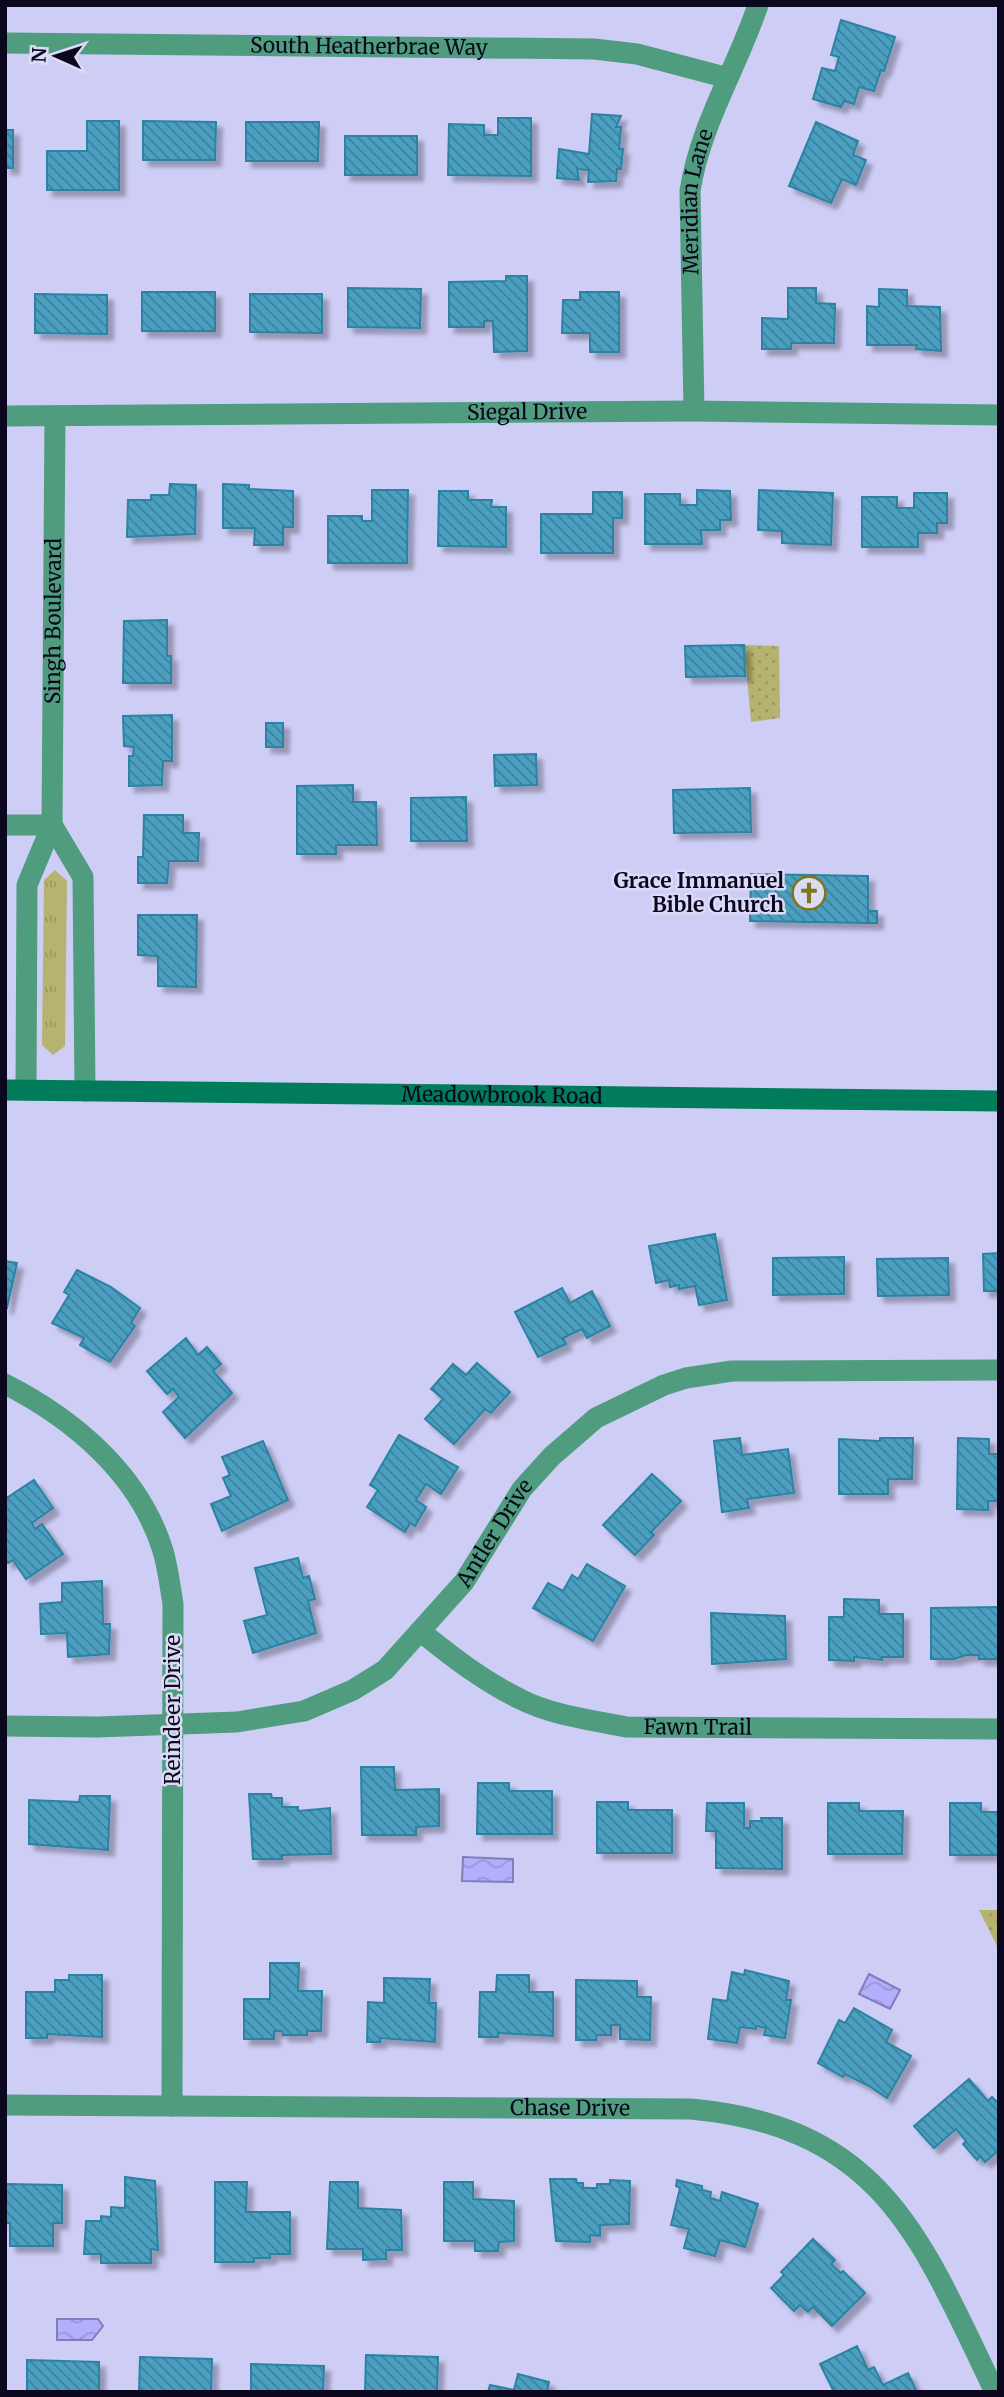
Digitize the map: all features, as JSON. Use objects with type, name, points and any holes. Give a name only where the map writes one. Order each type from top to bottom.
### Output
[{"type":"street","name":"Meridian Lane","points":[[694,411],[690,191],[694,165],[728,78],[744,48],[758,5]]},
{"type":"street","name":"South Heatherbrae Way","points":[[5,43],[594,49],[638,54],[728,78]]},
{"type":"street","name":"Siegal Drive","points":[[5,416],[694,411],[999,415]]},
{"type":"street","name":"Singh Boulevard","points":[[15,1090],[27,885],[52,825],[55,416]]},
{"type":"street","points":[[5,825],[52,825],[83,877],[85,1091]]},
{"type":"street","name":"Meadowbrook Road","points":[[15,1090],[999,1101]]},
{"type":"street","name":"Antler Drive","points":[[5,1726],[237,1722],[304,1710],[353,1690],[384,1670],[464,1582],[522,1489],[596,1418],[644,1393],[687,1378],[732,1371],[999,1370]]},
{"type":"street","name":"Reindeer Drive","points":[[5,1384],[54,1413],[107,1456],[125,1478],[152,1524],[163,1551],[173,1604],[172,2106]]},
{"type":"street","name":"Fawn Trail","points":[[420,1631],[459,1662],[521,1700],[626,1727],[999,1729]]},
{"type":"street","name":"Chase Drive","points":[[5,2105],[691,2109],[750,2117],[778,2126],[842,2159],[867,2177],[892,2202],[931,2261],[996,2392]]},
{"type":"green space","points":[[744,645],[779,646],[780,718],[751,722]]},
{"type":"green space","points":[[55,870],[67,881],[65,1046],[53,1055],[42,1045],[44,880]]},
{"type":"green space","points":[[979,1910],[999,1910],[999,1950]]},
{"type":"water","points":[[463,1857],[513,1859],[513,1882],[462,1881]]},
{"type":"water","points":[[869,1974],[900,1990],[890,2009],[859,1994]]},
{"type":"water","points":[[57,2319],[98,2319],[103,2326],[92,2340],[57,2340]]},
{"type":"building","points":[[841,20],[895,37],[874,91],[859,87],[854,104],[844,101],[841,107],[813,99],[822,68],[835,71],[839,57],[831,55]]},
{"type":"building","points":[[592,114],[621,116],[616,127],[621,127],[619,149],[623,149],[621,169],[617,169],[616,181],[588,182],[589,170],[577,169],[579,180],[557,178],[559,149],[589,154]]},
{"type":"building","points":[[498,118],[531,118],[531,176],[448,175],[449,124],[484,125],[484,135],[498,135]]},
{"type":"building","points":[[87,121],[119,121],[119,190],[47,190],[47,151],[87,151]]},
{"type":"building","points":[[143,121],[216,122],[215,160],[143,160]]},
{"type":"building","points":[[246,122],[319,122],[318,161],[246,161]]},
{"type":"building","points":[[816,122],[858,141],[853,155],[866,160],[856,185],[842,179],[831,203],[789,186]]},
{"type":"building","points":[[5,130],[13,130],[13,168],[5,168]]},
{"type":"building","points":[[345,136],[417,136],[417,175],[345,175]]},
{"type":"building","points":[[506,276],[527,276],[527,351],[494,352],[493,321],[484,321],[484,327],[449,327],[449,282],[506,281]]},
{"type":"building","points":[[348,288],[421,289],[420,328],[348,327]]},
{"type":"building","points":[[788,288],[816,288],[816,303],[835,304],[834,343],[791,343],[791,349],[762,349],[762,318],[788,319]]},
{"type":"building","points":[[879,289],[907,290],[907,306],[940,307],[941,351],[916,349],[917,345],[867,345],[867,306],[879,307]]},
{"type":"building","points":[[142,292],[215,292],[215,331],[142,331]]},
{"type":"building","points":[[580,292],[619,292],[619,352],[590,352],[590,333],[562,333],[563,300],[580,300]]},
{"type":"building","points":[[35,294],[107,295],[107,334],[35,333]]},
{"type":"building","points":[[250,294],[322,294],[322,333],[250,332]]},
{"type":"building","points":[[170,484],[196,485],[195,534],[127,537],[128,500],[151,500],[151,495],[169,495]]},
{"type":"building","points":[[223,484],[249,485],[249,489],[293,491],[293,527],[283,527],[283,545],[254,545],[255,528],[223,528]]},
{"type":"building","points":[[372,490],[408,490],[407,563],[328,563],[328,516],[362,516],[362,521],[372,521]]},
{"type":"building","points":[[697,490],[730,491],[731,520],[720,520],[720,530],[701,530],[702,544],[645,544],[645,494],[680,494],[680,505],[697,505]]},
{"type":"building","points":[[759,490],[833,493],[831,545],[782,543],[782,531],[758,530]]},
{"type":"building","points":[[439,491],[468,491],[468,500],[492,500],[491,507],[506,507],[506,547],[438,546]]},
{"type":"building","points":[[593,492],[622,492],[622,518],[613,518],[613,553],[541,553],[541,514],[593,514]]},
{"type":"building","points":[[914,493],[947,493],[947,523],[937,523],[937,533],[918,533],[918,547],[862,547],[862,497],[897,497],[897,508],[914,508]]},
{"type":"building","points":[[167,620],[167,656],[171,656],[171,683],[123,683],[124,621]]},
{"type":"building","points":[[744,645],[745,676],[686,677],[685,646]]},
{"type":"building","points":[[172,715],[172,761],[163,761],[162,785],[129,786],[129,756],[133,756],[134,747],[124,746],[123,716]]},
{"type":"building","points":[[266,723],[283,723],[283,747],[266,747]]},
{"type":"building","points":[[536,754],[537,785],[495,786],[494,755]]},
{"type":"building","points":[[353,785],[353,802],[376,802],[377,845],[336,845],[336,854],[297,854],[297,786]]},
{"type":"building","points":[[750,788],[751,832],[674,833],[673,790]]},
{"type":"building","points":[[466,797],[467,841],[411,841],[411,798]]},
{"type":"building","points":[[144,815],[183,815],[183,833],[199,833],[198,861],[169,861],[167,883],[138,883],[138,857],[143,857]]},
{"type":"building","name":"Grace Immanuel Bible Church","points":[[751,874],[868,876],[868,923],[750,921]]},
{"type":"building","points":[[868,911],[877,911],[877,923],[868,923]]},
{"type":"building","points":[[138,915],[197,915],[196,987],[158,986],[158,956],[138,955]]},
{"type":"building","points":[[715,1234],[727,1300],[699,1305],[695,1286],[679,1289],[679,1285],[670,1287],[669,1280],[656,1283],[649,1246]]},
{"type":"building","points":[[999,1253],[999,1291],[984,1291],[983,1254]]},
{"type":"building","points":[[844,1257],[844,1294],[773,1295],[773,1258]]},
{"type":"building","points":[[948,1258],[949,1295],[878,1296],[877,1259]]},
{"type":"building","points":[[5,1261],[17,1263],[7,1308],[5,1308]]},
{"type":"building","points":[[77,1270],[111,1287],[140,1308],[131,1323],[135,1326],[110,1362],[80,1345],[84,1338],[52,1323],[69,1295],[64,1292]]},
{"type":"building","points":[[562,1288],[570,1303],[592,1291],[610,1326],[587,1338],[582,1329],[563,1338],[566,1344],[538,1357],[515,1312]]},
{"type":"building","points":[[186,1338],[198,1355],[207,1347],[221,1364],[213,1371],[232,1393],[185,1438],[163,1412],[179,1397],[173,1389],[167,1394],[147,1371]]},
{"type":"building","points":[[477,1363],[510,1392],[491,1413],[485,1409],[454,1444],[425,1419],[443,1399],[431,1389],[453,1364],[466,1375]]},
{"type":"building","points":[[399,1435],[458,1467],[441,1494],[426,1484],[416,1500],[426,1507],[415,1526],[410,1523],[405,1532],[367,1507],[378,1490],[370,1485]]},
{"type":"building","points":[[740,1438],[742,1455],[788,1449],[794,1493],[747,1499],[749,1508],[722,1512],[714,1441]]},
{"type":"building","points":[[880,1438],[913,1438],[912,1479],[888,1479],[888,1494],[839,1494],[839,1439],[880,1441]]},
{"type":"building","points":[[958,1438],[989,1439],[989,1454],[999,1454],[999,1501],[988,1501],[988,1510],[957,1509]]},
{"type":"building","points":[[263,1441],[288,1500],[222,1531],[211,1504],[231,1496],[223,1478],[230,1475],[222,1457]]},
{"type":"building","points":[[652,1474],[681,1501],[651,1532],[654,1535],[635,1555],[603,1525]]},
{"type":"building","points":[[34,1480],[53,1508],[32,1523],[35,1529],[42,1524],[63,1554],[26,1579],[13,1560],[8,1563],[5,1560],[5,1499]]},
{"type":"building","points":[[298,1558],[303,1578],[309,1576],[315,1599],[308,1601],[316,1633],[253,1653],[244,1621],[267,1615],[255,1568]]},
{"type":"building","points":[[587,1564],[625,1586],[593,1641],[533,1608],[548,1583],[563,1591],[572,1575],[578,1579]]},
{"type":"building","points":[[102,1581],[103,1624],[110,1624],[109,1654],[68,1657],[67,1633],[41,1634],[40,1604],[62,1602],[62,1583]]},
{"type":"building","points":[[844,1599],[879,1600],[879,1614],[903,1614],[903,1657],[882,1657],[882,1660],[854,1657],[854,1661],[829,1660],[829,1617],[844,1617]]},
{"type":"building","points":[[999,1607],[999,1659],[979,1659],[979,1655],[966,1655],[954,1659],[931,1659],[931,1608]]},
{"type":"building","points":[[711,1613],[785,1616],[786,1659],[712,1664]]},
{"type":"building","points":[[361,1767],[394,1767],[395,1790],[439,1789],[439,1826],[416,1827],[416,1835],[362,1835]]},
{"type":"building","points":[[478,1783],[509,1783],[509,1791],[552,1791],[552,1834],[477,1834]]},
{"type":"building","points":[[249,1794],[271,1794],[272,1798],[282,1798],[282,1807],[298,1807],[298,1811],[330,1808],[331,1854],[282,1855],[282,1859],[253,1859]]},
{"type":"building","points":[[80,1796],[110,1796],[108,1850],[29,1844],[29,1800],[79,1802]]},
{"type":"building","points":[[597,1802],[628,1802],[628,1810],[672,1810],[672,1853],[597,1853]]},
{"type":"building","points":[[707,1803],[744,1803],[744,1828],[750,1828],[750,1821],[762,1821],[761,1818],[782,1818],[782,1869],[716,1868],[716,1831],[706,1831]]},
{"type":"building","points":[[828,1803],[859,1803],[859,1811],[903,1811],[902,1854],[828,1854]]},
{"type":"building","points":[[950,1803],[981,1803],[981,1812],[999,1812],[999,1855],[950,1855]]},
{"type":"building","points":[[270,1963],[299,1963],[298,1991],[322,1991],[321,2031],[307,2031],[307,2035],[283,2035],[282,2031],[274,2031],[274,2039],[244,2039],[244,1999],[270,1999]]},
{"type":"building","points":[[745,1970],[789,1981],[786,2000],[791,2000],[785,2038],[764,2035],[766,2028],[757,2026],[756,2029],[740,2027],[737,2043],[708,2039],[713,1999],[727,2001],[732,1972],[744,1975]]},
{"type":"building","points":[[69,1975],[102,1975],[102,2037],[47,2034],[47,2038],[26,2038],[26,1992],[55,1992],[55,1980],[69,1980]]},
{"type":"building","points":[[497,1975],[529,1975],[529,1992],[553,1992],[553,2036],[498,2033],[498,2037],[479,2037],[480,1992],[496,1992]]},
{"type":"building","points":[[384,1978],[430,1979],[429,2003],[436,2003],[435,2042],[380,2038],[380,2042],[367,2042],[368,2002],[384,2003]]},
{"type":"building","points":[[576,1980],[637,1981],[637,1997],[651,1997],[650,2040],[620,2039],[620,2025],[611,2025],[611,2035],[597,2035],[596,2040],[576,2040]]},
{"type":"building","points":[[854,2008],[892,2030],[886,2042],[911,2056],[887,2098],[869,2086],[845,2074],[843,2077],[818,2063],[839,2020],[845,2023]]},
{"type":"building","points":[[969,2079],[988,2101],[992,2097],[999,2104],[999,2150],[985,2162],[980,2156],[977,2160],[963,2144],[966,2141],[956,2129],[934,2148],[914,2126]]},
{"type":"building","points":[[125,2177],[155,2181],[158,2250],[151,2249],[151,2263],[101,2263],[101,2254],[84,2254],[86,2221],[101,2221],[101,2216],[111,2217],[111,2207],[125,2208]]},
{"type":"building","points":[[550,2179],[576,2179],[577,2183],[583,2183],[583,2188],[597,2188],[597,2184],[610,2184],[610,2180],[630,2181],[629,2224],[600,2225],[600,2236],[590,2235],[590,2242],[556,2241]]},
{"type":"building","points":[[677,2180],[702,2186],[702,2190],[711,2192],[710,2198],[720,2201],[722,2192],[758,2204],[745,2247],[720,2240],[715,2256],[684,2248],[689,2229],[671,2225],[680,2188],[676,2186]]},
{"type":"building","points":[[215,2182],[247,2182],[246,2212],[290,2212],[290,2254],[270,2254],[270,2258],[254,2258],[254,2262],[215,2262]]},
{"type":"building","points":[[330,2182],[358,2182],[358,2208],[401,2210],[402,2250],[386,2250],[386,2259],[363,2260],[363,2249],[327,2249]]},
{"type":"building","points":[[444,2182],[473,2182],[473,2199],[514,2201],[514,2241],[499,2242],[498,2251],[475,2251],[475,2241],[444,2241]]},
{"type":"building","points":[[5,2184],[62,2185],[62,2223],[53,2223],[53,2246],[10,2246],[10,2223],[5,2223]]},
{"type":"building","points":[[813,2239],[835,2260],[831,2264],[841,2273],[843,2271],[865,2293],[832,2326],[813,2307],[808,2312],[800,2305],[794,2311],[771,2288],[784,2275],[781,2272]]},
{"type":"building","points":[[857,2346],[868,2370],[874,2367],[883,2385],[908,2373],[917,2392],[834,2392],[820,2364]]},
{"type":"building","points":[[366,2355],[438,2357],[437,2392],[365,2392]]},
{"type":"building","points":[[140,2357],[212,2359],[211,2392],[139,2392]]},
{"type":"building","points":[[27,2360],[99,2362],[99,2392],[27,2392]]},
{"type":"building","points":[[251,2364],[324,2366],[323,2392],[251,2392]]},
{"type":"building","points":[[518,2374],[549,2382],[547,2392],[488,2392],[490,2385],[514,2390]]},
{"type":"place","name":"Grace Immanuel Bible Church","points":[[809,893]]}]
